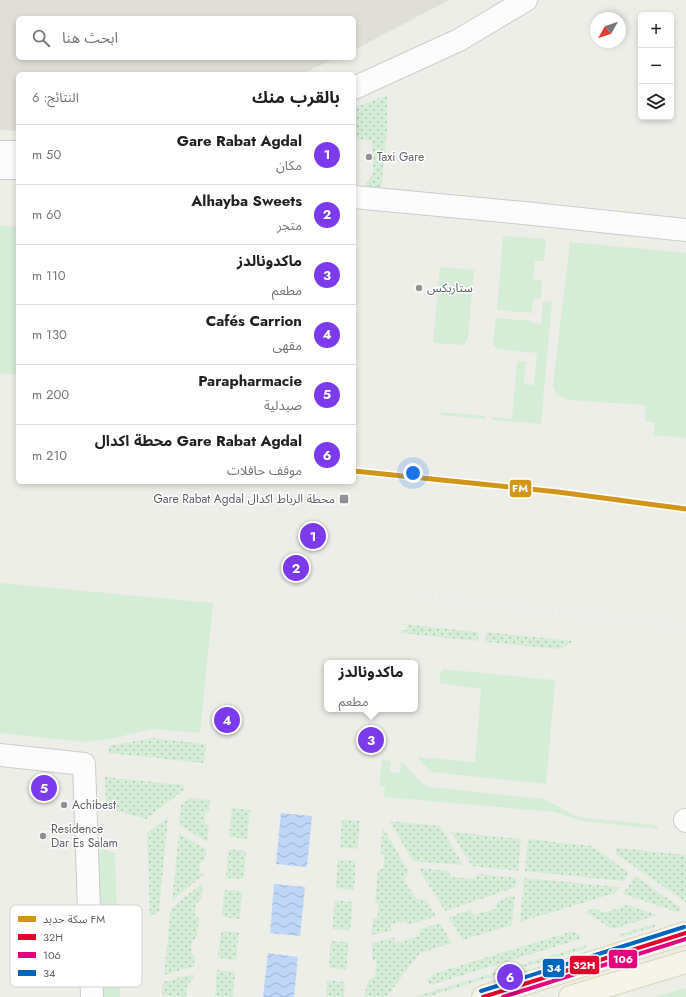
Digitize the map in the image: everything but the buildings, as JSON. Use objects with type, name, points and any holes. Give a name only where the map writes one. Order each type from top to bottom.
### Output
[{"type":"main road","points":[[483,997],[686,933]]},
{"type":"main road","points":[[570,997],[686,962]]},
{"type":"street","points":[[356,87],[459,40],[526,0]]},
{"type":"street","points":[[0,152],[16,152]]},
{"type":"street","points":[[0,168],[16,168]]},
{"type":"street","points":[[356,197],[524,212],[686,230]]},
{"type":"street","points":[[0,756],[84,764],[89,905]]},
{"type":"street","points":[[92,987],[92,997]]},
{"type":"shaded area","points":[[0,0],[449,0],[356,49],[356,16],[16,16],[16,60],[332,60],[306,72],[16,72],[16,131],[0,130]]},
{"type":"green space","points":[[387,95],[387,129],[381,188],[362,186],[368,182],[373,171],[372,141],[356,139],[356,107]]},
{"type":"green space","points":[[0,225],[16,227],[16,375],[0,373]]},
{"type":"green space","points":[[503,236],[546,239],[544,261],[535,261],[533,279],[542,281],[541,299],[533,299],[532,313],[497,310]]},
{"type":"green space","points":[[570,242],[686,253],[686,438],[653,435],[655,423],[645,421],[645,405],[568,400],[556,394],[553,385]]},
{"type":"green space","points":[[440,267],[474,270],[468,338],[464,345],[433,343]]},
{"type":"green space","points":[[543,301],[552,302],[541,424],[493,420],[493,417],[512,419],[517,361],[526,362],[524,384],[534,385],[537,353],[498,349],[493,345],[496,318],[531,321],[531,323],[541,324]]},
{"type":"green space","points":[[441,412],[485,416],[485,419],[441,415]]},
{"type":"green space","points":[[0,583],[213,603],[200,733],[153,729],[109,739],[84,742],[0,733]]},
{"type":"green space","points":[[402,624],[478,632],[478,641],[401,633],[401,630],[407,630],[407,626]]},
{"type":"green space","points":[[486,632],[573,641],[560,649],[486,642]]},
{"type":"green space","points":[[443,669],[553,680],[555,683],[546,784],[431,772],[417,757],[475,762],[481,689],[439,683],[440,672]]},
{"type":"green space","points":[[151,738],[206,744],[204,763],[108,753],[109,746]]},
{"type":"green space","points":[[382,760],[391,761],[390,772],[400,773],[401,761],[423,784],[431,787],[544,799],[578,817],[656,825],[658,827],[657,829],[584,821],[554,812],[384,797],[385,787],[379,786]]},
{"type":"green space","points":[[105,777],[184,785],[185,789],[146,819],[106,808]]},
{"type":"green space","points":[[190,798],[210,800],[209,813],[205,813],[205,824],[209,824],[207,842],[179,825],[181,805]]},
{"type":"green space","points":[[232,808],[250,810],[247,839],[229,837]]},
{"type":"green space","points":[[168,817],[159,911],[150,917],[147,833]]},
{"type":"green space","points":[[342,819],[360,821],[357,849],[340,847]]},
{"type":"green space","points":[[390,821],[440,826],[463,865],[413,861]]},
{"type":"green space","points":[[383,828],[409,872],[404,880],[416,899],[426,899],[436,916],[409,925],[405,921],[390,925],[392,931],[371,935],[373,919],[377,918],[379,905],[375,901],[378,870],[383,869],[384,856],[380,852]]},
{"type":"green space","points":[[451,832],[521,839],[518,871],[472,866]]},
{"type":"green space","points":[[179,833],[206,850],[205,860],[200,863],[199,874],[204,874],[172,901]]},
{"type":"green space","points":[[528,839],[592,846],[629,873],[624,881],[525,871]]},
{"type":"green space","points":[[96,847],[115,853],[117,905],[98,905]]},
{"type":"green space","points":[[618,848],[686,855],[686,902],[616,854],[615,850]]},
{"type":"green space","points":[[228,849],[246,851],[244,879],[226,878]]},
{"type":"green space","points":[[338,859],[356,861],[354,890],[336,888]]},
{"type":"green space","points":[[418,868],[449,871],[451,877],[473,879],[478,874],[517,878],[516,887],[445,911]]},
{"type":"green space","points":[[635,876],[681,908],[677,912],[623,894]]},
{"type":"green space","points":[[524,878],[619,887],[615,893],[520,922]]},
{"type":"green space","points":[[203,883],[201,899],[196,904],[195,915],[199,919],[197,936],[192,942],[191,952],[195,956],[194,966],[164,975],[171,908]]},
{"type":"green space","points":[[224,890],[242,891],[240,919],[222,917]]},
{"type":"green space","points":[[515,895],[512,925],[463,940],[448,917],[470,910],[474,915],[496,909],[498,901]]},
{"type":"green space","points":[[335,900],[353,902],[350,930],[332,929]]},
{"type":"green space","points":[[628,905],[658,915],[612,929],[585,912],[594,908],[604,913]]},
{"type":"green space","points":[[440,923],[452,943],[420,953],[386,997],[364,997],[368,981],[375,976],[377,961],[372,959],[372,943],[394,937],[396,943],[419,936],[420,929]]},
{"type":"green space","points":[[654,924],[655,927],[619,937],[618,935]]},
{"type":"green space","points":[[221,931],[239,932],[236,960],[218,958]]},
{"type":"green space","points":[[573,931],[583,938],[430,985],[426,980],[436,973]]},
{"type":"green space","points":[[331,941],[349,942],[346,970],[329,968]]},
{"type":"green space","points":[[586,945],[587,948],[426,997],[414,997]]},
{"type":"green space","points":[[217,970],[235,972],[233,997],[215,997]]},
{"type":"green space","points":[[194,974],[193,979],[188,984],[186,996],[189,997],[170,997],[162,994],[163,982]]},
{"type":"green space","points":[[327,980],[345,982],[344,997],[326,997]]},
{"type":"green space","points":[[101,987],[120,987],[120,997],[101,997]]},
{"type":"green space","points":[[686,988],[686,997],[655,997]]},
{"type":"water","points":[[281,813],[312,816],[307,867],[276,864]]},
{"type":"water","points":[[274,884],[305,887],[300,936],[270,933]]},
{"type":"water","points":[[268,953],[298,957],[294,997],[263,997]]},
{"type":"railway","points":[[421,596],[686,627]]},
{"type":"rail line","name":"FM","points":[[356,471],[558,492],[686,509]]},
{"type":"transit line","name":"34","points":[[481,991],[684,927]]},
{"type":"transit line","name":"32H","points":[[483,997],[686,933]]},
{"type":"transit line","name":"106","points":[[503,997],[686,939]]},
{"type":"place","name":"Taxi Gare","points":[[369,157]]},
{"type":"place","name":"ستاربكس","points":[[419,288]]},
{"type":"place","name":"Gare Rabat Agdal محطة الرباط اكدال","points":[[344,499]]},
{"type":"place","name":"Gare Rabat Agdal","points":[[313,536]]},
{"type":"place","name":"Alhayba Sweets","points":[[296,568]]},
{"type":"place","name":"Cafés Carrion","points":[[227,720]]},
{"type":"place","name":"ماكدونالدز","points":[[371,740]]},
{"type":"place","name":"Parapharmacie","points":[[44,788]]},
{"type":"place","name":"Achibest","points":[[64,805]]},
{"type":"place","name":"Residence Dar Es Salam","points":[[43,836]]},
{"type":"place","name":"Gare Rabat Agdal محطة اكدال","points":[[510,977]]}]
